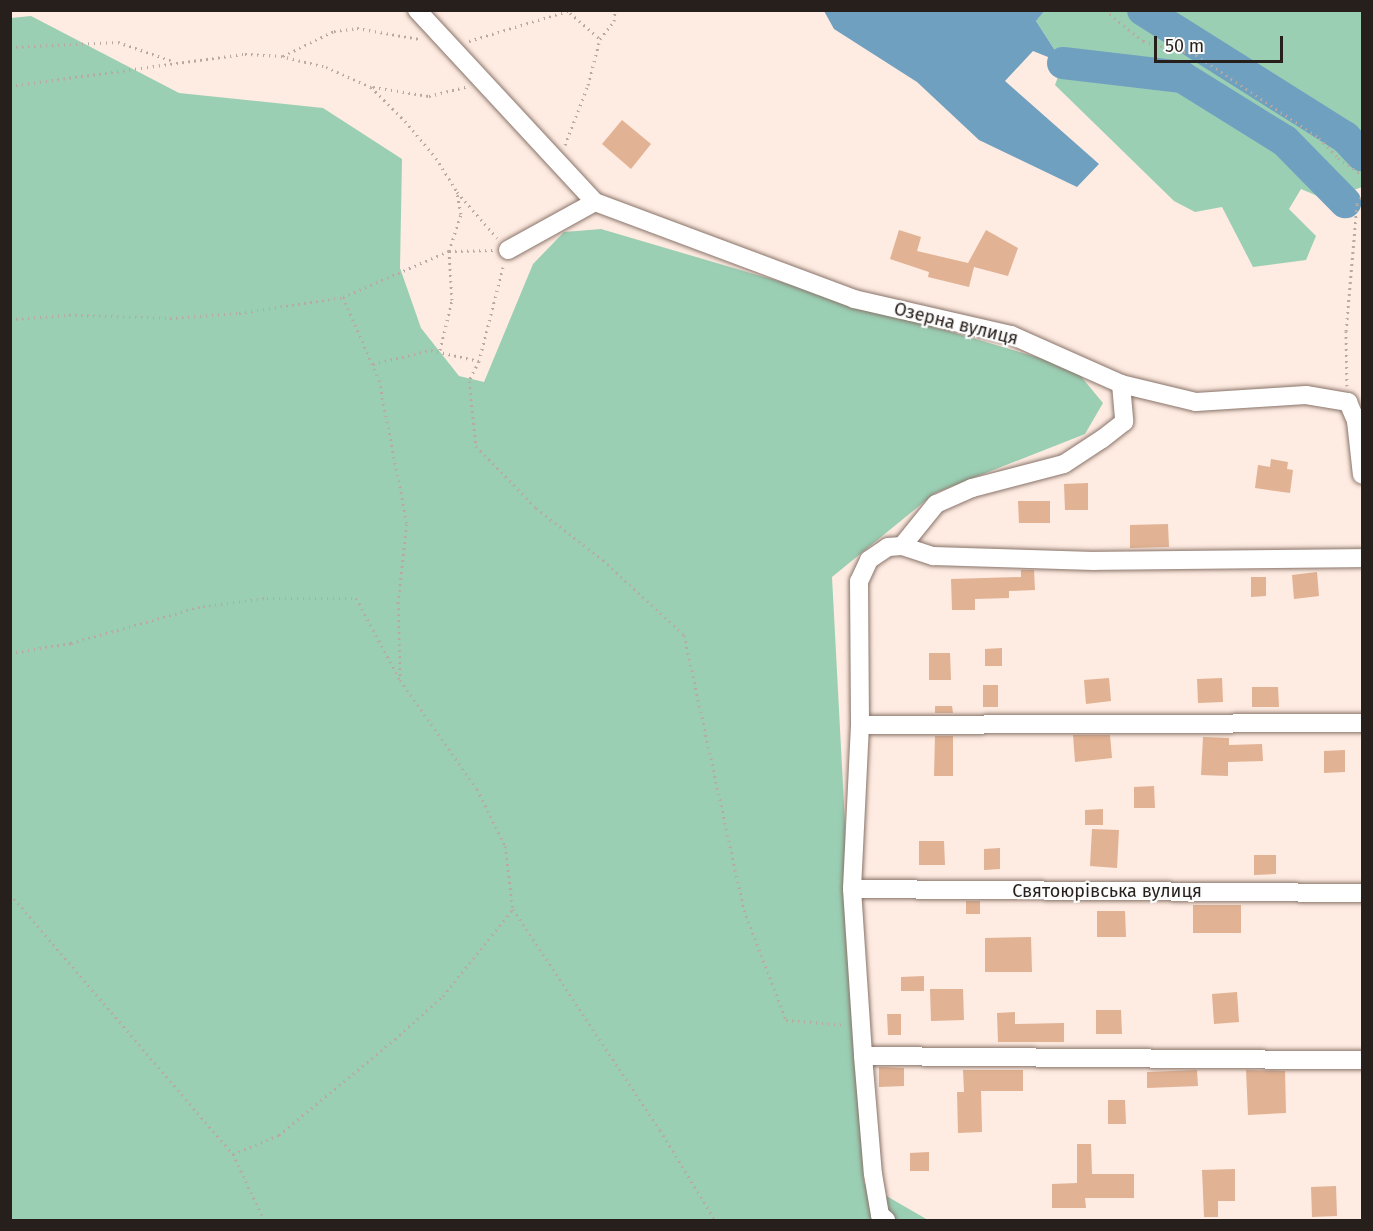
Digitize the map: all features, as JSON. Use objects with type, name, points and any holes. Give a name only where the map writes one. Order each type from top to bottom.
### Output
[{"type":"street","points":[[417,10],[481,84],[595,202],[507,250]]},
{"type":"street","name":"Озерна вулиця","points":[[595,202],[854,299],[1011,335],[1122,384],[1196,402],[1306,395],[1348,402]]},
{"type":"street","points":[[902,546],[936,504],[972,488],[1064,464],[1102,439],[1124,422],[1122,384]]},
{"type":"street","points":[[1348,402],[1356,421],[1362,476]]},
{"type":"street","points":[[886,1221],[880,1215],[873,1174],[859,1026],[852,889],[860,725],[859,580],[869,560],[888,547],[902,546],[933,556],[1071,560],[1362,558]]},
{"type":"street","points":[[860,725],[1362,723]]},
{"type":"street","name":"Святоюрівська вулиця","points":[[852,889],[1362,893]]},
{"type":"street","points":[[863,1056],[1362,1060]]},
{"type":"path","points":[[558,164],[588,85],[600,39],[614,21],[615,10]]},
{"type":"path","points":[[1105,10],[1143,40],[1196,55],[1319,138],[1362,174]]},
{"type":"path","points":[[281,56],[334,31],[357,28],[450,46],[570,12],[600,39]]},
{"type":"path","points":[[10,47],[118,42],[177,62]]},
{"type":"path","points":[[10,86],[245,54],[281,56],[326,67],[371,87],[429,96],[481,84]]},
{"type":"path","points":[[371,87],[436,158],[457,192],[507,250]]},
{"type":"path","points":[[440,350],[452,300],[449,251],[460,214],[457,192]]},
{"type":"path","points":[[1348,402],[1346,331],[1357,204],[1362,195]]},
{"type":"path","points":[[10,319],[69,315],[170,318],[239,313],[343,297],[449,251],[507,250]]},
{"type":"path","points":[[507,250],[479,361],[469,381],[476,446],[536,508],[603,560],[684,635],[744,910],[786,1020],[859,1026]]},
{"type":"path","points":[[343,297],[379,380],[407,524],[398,602],[400,680]]},
{"type":"path","points":[[372,364],[440,350],[479,361]]},
{"type":"path","points":[[10,653],[70,643],[203,606],[267,598],[356,598],[400,680],[477,789],[505,846],[513,909],[660,1130],[715,1221]]},
{"type":"path","points":[[10,894],[233,1154],[264,1221]]},
{"type":"path","points":[[233,1154],[279,1135],[395,1039],[443,996],[513,909]]},
{"type":"green space","points":[[1044,10],[1362,11],[1362,187],[1327,200],[1301,189],[1289,209],[1316,236],[1306,260],[1253,267],[1222,207],[1195,212],[1174,201],[1055,85],[1063,63],[1036,21]]},
{"type":"green space","points":[[31,16],[179,93],[323,108],[402,159],[400,268],[421,328],[459,376],[484,382],[533,264],[564,232],[601,229],[1074,368],[1103,403],[1085,434],[935,493],[832,577],[864,1183],[928,1220],[11,1220],[11,18]]},
{"type":"water","points":[[824,11],[1044,11],[1036,21],[1063,63],[1033,51],[1005,81],[1099,164],[1077,187],[979,140],[917,82],[834,29]]},
{"type":"building","points":[[622,120],[651,144],[631,169],[602,144]]},
{"type":"building","points":[[899,230],[921,237],[917,251],[968,263],[986,230],[1018,248],[1008,276],[974,267],[969,287],[928,277],[929,272],[890,259]]},
{"type":"building","points":[[1271,459],[1288,462],[1287,469],[1293,470],[1290,493],[1255,488],[1258,465],[1270,467]]},
{"type":"building","points":[[1088,483],[1088,510],[1065,510],[1064,484]]},
{"type":"building","points":[[1018,501],[1050,501],[1050,523],[1019,523]]},
{"type":"building","points":[[1168,524],[1169,547],[1130,548],[1130,525]]},
{"type":"building","points":[[1021,570],[1034,570],[1035,590],[1009,591],[1009,598],[975,599],[975,610],[952,610],[951,579],[1021,577]]},
{"type":"building","points":[[1317,572],[1319,596],[1294,599],[1292,575]]},
{"type":"building","points":[[1251,577],[1266,577],[1266,596],[1251,597]]},
{"type":"building","points":[[1002,648],[1002,666],[985,666],[985,649]]},
{"type":"building","points":[[929,653],[950,653],[951,680],[929,680]]},
{"type":"building","points":[[1109,678],[1111,701],[1086,704],[1084,680]]},
{"type":"building","points":[[1222,678],[1223,702],[1198,703],[1197,679]]},
{"type":"building","points":[[983,685],[998,685],[998,707],[983,707]]},
{"type":"building","points":[[1252,687],[1278,687],[1279,707],[1252,707]]},
{"type":"building","points":[[935,706],[952,706],[953,713],[935,713]]},
{"type":"building","points":[[1073,735],[1110,735],[1112,758],[1075,762]]},
{"type":"building","points":[[935,736],[953,736],[953,776],[934,776]]},
{"type":"building","points":[[1203,737],[1229,738],[1229,745],[1262,744],[1263,761],[1228,762],[1228,776],[1201,775]]},
{"type":"building","points":[[1345,750],[1345,772],[1324,773],[1324,751]]},
{"type":"building","points":[[1154,786],[1155,808],[1134,808],[1134,787]]},
{"type":"building","points":[[1103,809],[1103,825],[1085,825],[1085,810]]},
{"type":"building","points":[[1092,829],[1119,830],[1117,868],[1090,866]]},
{"type":"building","points":[[919,841],[944,841],[945,865],[919,865]]},
{"type":"building","points":[[1000,848],[1000,869],[984,870],[984,849]]},
{"type":"building","points":[[1254,855],[1276,855],[1276,874],[1254,875]]},
{"type":"building","points":[[966,901],[980,901],[980,914],[966,914]]},
{"type":"building","points":[[1193,905],[1241,905],[1241,933],[1193,933]]},
{"type":"building","points":[[1097,911],[1125,911],[1126,937],[1097,937]]},
{"type":"building","points":[[1031,937],[1032,972],[985,972],[985,938]]},
{"type":"building","points":[[924,976],[924,991],[901,991],[901,977]]},
{"type":"building","points":[[930,989],[963,989],[964,1020],[931,1021]]},
{"type":"building","points":[[1237,992],[1239,1022],[1214,1024],[1212,994]]},
{"type":"building","points":[[1096,1010],[1121,1010],[1122,1034],[1096,1034]]},
{"type":"building","points":[[1015,1012],[1015,1024],[1064,1023],[1064,1042],[998,1042],[997,1013]]},
{"type":"building","points":[[887,1014],[901,1014],[901,1035],[888,1035]]},
{"type":"building","points":[[879,1067],[904,1068],[904,1086],[879,1087]]},
{"type":"building","points":[[963,1070],[1023,1070],[1023,1091],[981,1091],[982,1132],[958,1133],[957,1092],[964,1092]]},
{"type":"building","points":[[1197,1070],[1198,1086],[1147,1088],[1147,1072]]},
{"type":"building","points":[[1246,1070],[1285,1071],[1286,1113],[1248,1115]]},
{"type":"building","points":[[1108,1100],[1125,1100],[1126,1124],[1108,1124]]},
{"type":"building","points":[[1077,1144],[1091,1144],[1092,1174],[1134,1174],[1134,1198],[1085,1198],[1086,1208],[1052,1208],[1052,1184],[1077,1183]]},
{"type":"building","points":[[929,1152],[929,1171],[910,1171],[910,1153]]},
{"type":"building","points":[[1235,1169],[1235,1201],[1218,1201],[1218,1217],[1204,1217],[1202,1170]]},
{"type":"building","points":[[1336,1186],[1337,1216],[1312,1217],[1311,1187]]},
{"type":"waterway","points":[[1143,10],[1345,137],[1362,155]]},
{"type":"waterway","points":[[1063,63],[1182,77],[1285,141],[1345,202]]}]
